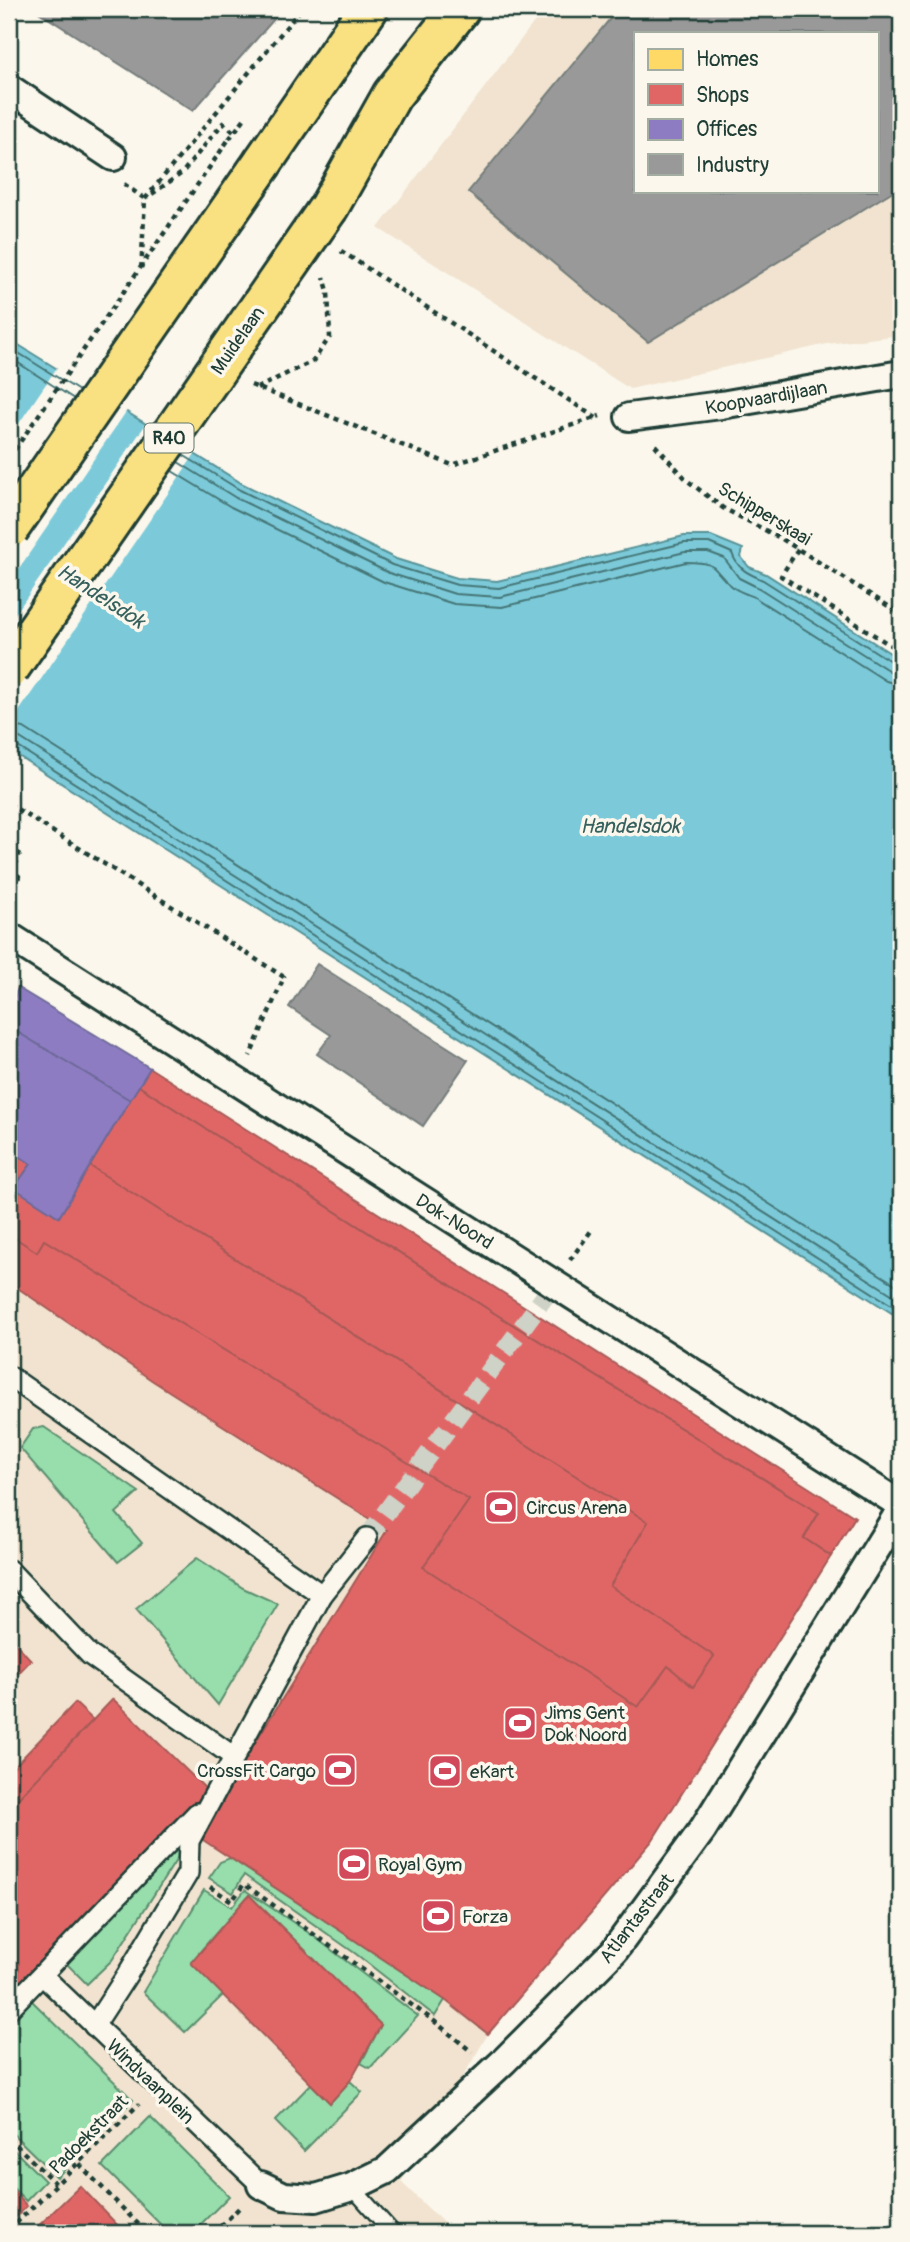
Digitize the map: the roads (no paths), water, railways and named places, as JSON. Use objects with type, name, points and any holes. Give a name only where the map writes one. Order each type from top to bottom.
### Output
[{"type":"main road","points":[[9,529],[368,9]]},
{"type":"main road","name":"Muidelaan","points":[[9,669],[325,231],[392,94],[460,9]]},
{"type":"street","points":[[9,88],[113,157]]},
{"type":"street","name":"Koopvaardijlaan","points":[[629,417],[720,405],[901,374]]},
{"type":"street","name":"Dok-Noord","points":[[9,936],[901,1507]]},
{"type":"street","points":[[9,1376],[322,1595]]},
{"type":"street","name":"Atlantastraat","points":[[261,2185],[284,2196],[316,2198],[352,2187],[387,2170],[495,2070],[614,1951],[703,1829],[901,1507]]},
{"type":"street","points":[[94,2026],[188,1873],[189,1841],[322,1595],[367,1538]]},
{"type":"street","points":[[9,1570],[90,1655],[234,1757]]},
{"type":"street","points":[[9,2009],[215,1794]]},
{"type":"street","name":"Windvaanplein","points":[[41,1975],[261,2185]]},
{"type":"lane","points":[[352,2187],[393,2233]]},
{"type":"water","name":"Handelsdok","points":[[9,339],[243,484],[396,559],[457,578],[497,581],[684,536],[711,536],[743,549],[741,557],[749,567],[766,574],[901,660],[901,1319],[9,750]]},
{"type":"tunnel","points":[[367,1538],[554,1284]]},
{"type":"place","name":"Circus Arena","points":[[501,1507]]},
{"type":"place","name":"Jims Gent Dok Noord","points":[[520,1723]]},
{"type":"place","name":"CrossFit Cargo","points":[[340,1770]]},
{"type":"place","name":"eKart","points":[[445,1771]]},
{"type":"place","name":"Royal Gym","points":[[354,1864]]},
{"type":"place","name":"Forza","points":[[438,1916]]}]
